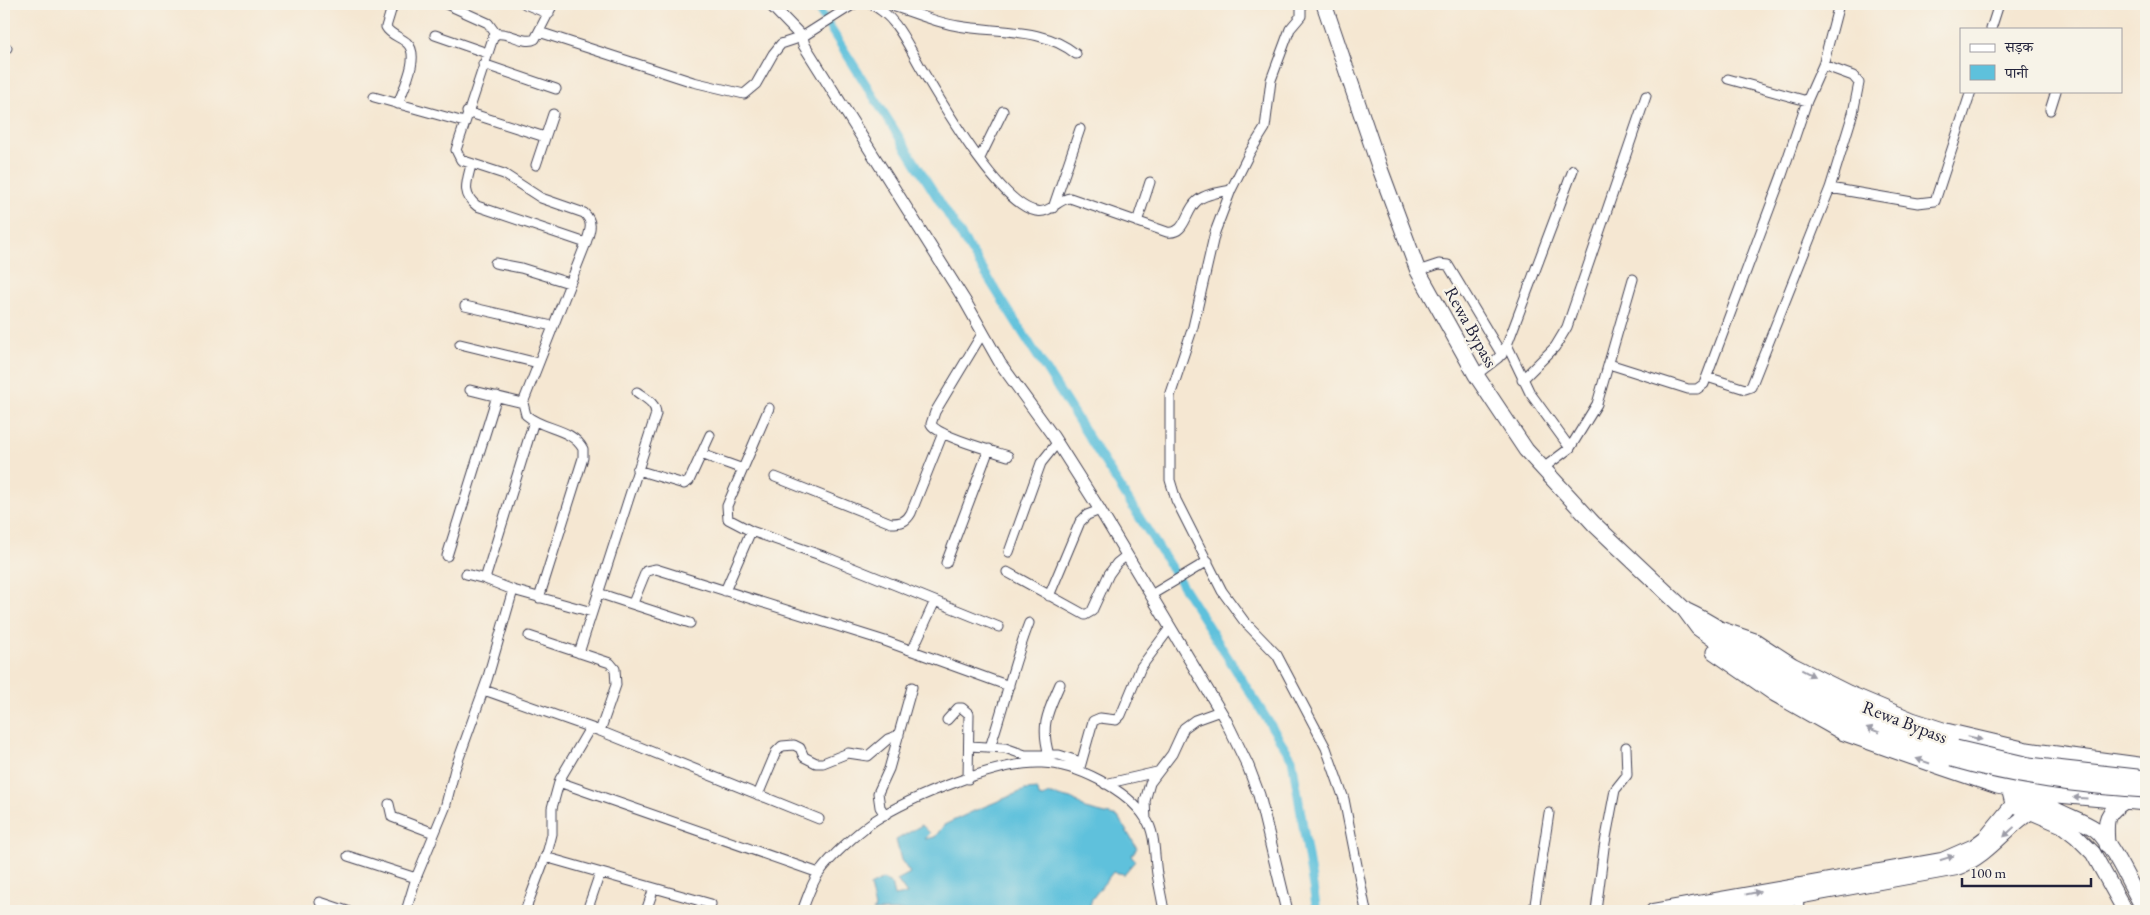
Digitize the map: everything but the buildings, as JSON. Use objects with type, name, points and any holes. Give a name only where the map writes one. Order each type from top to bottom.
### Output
[{"type":"highway","name":"Rewa Bypass","points":[[1324,4],[1379,166],[1418,271],[1476,375],[1510,429],[1542,469],[1619,550],[1684,609],[1698,628],[1751,659],[1817,705],[1856,723],[1952,759],[2026,778],[2089,787],[2146,790]]},
{"type":"highway","name":"Rewa Bypass","points":[[1684,609],[1706,619],[1751,659],[1866,715],[1956,748],[2029,765],[2146,778]]},
{"type":"highway","points":[[1698,628],[1715,653],[1734,668],[1775,694],[1844,733],[1997,786],[2041,798],[2096,830],[2107,845],[2145,911]]},
{"type":"highway","points":[[1717,628],[1754,641],[1792,665],[1848,693],[1912,720],[2017,748],[2146,766]]},
{"type":"highway","points":[[2017,748],[2009,788],[2013,804],[2062,825],[2093,853],[2126,911]]},
{"type":"highway","points":[[2039,751],[2041,798]]},
{"type":"highway","points":[[2041,798],[2146,803]]},
{"type":"highway","points":[[2107,845],[2106,823],[2111,810],[2125,801]]},
{"type":"main road","points":[[1720,911],[1798,890],[1956,856],[1986,837],[2013,804],[2041,798]]},
{"type":"main road","points":[[1653,911],[1957,868],[1980,857],[2030,812],[2041,798]]},
{"type":"street","points":[[393,4],[386,26],[388,31],[410,45],[412,51],[412,61],[398,104]]},
{"type":"street","points":[[446,4],[488,23],[496,34]]},
{"type":"street","points":[[525,4],[549,14]]},
{"type":"street","points":[[496,34],[507,34],[531,41],[539,32],[553,4]]},
{"type":"street","points":[[770,4],[805,35]]},
{"type":"street","points":[[870,4],[891,19],[945,109],[998,184],[1014,200],[1037,211],[1053,208],[1070,198],[1167,232],[1177,232],[1192,206],[1199,199],[1230,190]]},
{"type":"street","points":[[1301,4],[1301,16],[1290,29],[1271,80],[1265,128],[1230,190],[1215,232],[1193,327],[1173,385],[1169,404],[1170,485],[1222,591],[1236,612],[1277,655],[1326,748],[1344,799],[1366,911]]},
{"type":"street","points":[[1609,364],[1693,390],[1701,388],[1707,377],[1782,174],[1807,101],[1823,65],[1839,4]]},
{"type":"street","points":[[1991,28],[1999,4]]},
{"type":"street","points":[[539,32],[693,82],[744,94],[750,91],[756,84],[781,44],[805,35],[851,5]]},
{"type":"street","points":[[891,19],[896,5],[955,26],[1030,34],[1055,40],[1076,54]]},
{"type":"street","points":[[496,34],[483,64],[456,150],[461,160],[471,165],[504,174],[541,198],[584,213],[590,218],[591,223],[586,243],[552,326],[524,402],[526,415],[534,422],[572,436],[583,449],[583,458],[540,598]]},
{"type":"street","points":[[435,35],[487,53]]},
{"type":"street","points":[[805,35],[804,45],[964,301],[1000,363],[1057,443],[1153,593],[1170,628],[1220,711],[1248,766],[1259,795],[1287,911]]},
{"type":"street","points":[[483,64],[556,89]]},
{"type":"street","points":[[1707,377],[1745,389],[1750,387],[1830,188],[1853,113],[1859,83],[1853,76],[1823,65]]},
{"type":"street","points":[[1728,79],[1807,101]]},
{"type":"street","points":[[1830,188],[1918,203],[1935,201],[1971,92]]},
{"type":"street","points":[[2050,110],[2056,92]]},
{"type":"street","points":[[1522,380],[1555,347],[1567,327],[1646,96]]},
{"type":"street","points":[[374,97],[464,122]]},
{"type":"street","points":[[980,158],[1003,111]]},
{"type":"street","points":[[467,112],[546,137]]},
{"type":"street","points":[[536,165],[553,114]]},
{"type":"street","points":[[1053,208],[1080,129]]},
{"type":"street","points":[[471,165],[466,193],[470,201],[477,206],[586,243]]},
{"type":"street","points":[[1476,375],[1502,354],[1507,345],[1573,170]]},
{"type":"street","points":[[1137,222],[1150,182]]},
{"type":"street","points":[[495,263],[521,268],[569,283]]},
{"type":"street","points":[[1418,271],[1439,264],[1448,264],[1502,354]]},
{"type":"street","points":[[1542,469],[1570,448],[1597,404],[1633,279]]},
{"type":"street","points":[[466,306],[552,326]]},
{"type":"street","points":[[982,334],[931,420],[932,427],[943,433],[1008,456]]},
{"type":"street","points":[[460,344],[538,364]]},
{"type":"street","points":[[1507,345],[1522,380],[1537,405],[1570,448]]},
{"type":"street","points":[[470,390],[524,402]]},
{"type":"street","points":[[579,653],[656,414],[656,408],[653,404],[637,392]]},
{"type":"street","points":[[447,556],[497,396]]},
{"type":"street","points":[[769,408],[726,513],[728,519],[751,531],[826,558],[999,627]]},
{"type":"street","points":[[485,579],[534,422]]},
{"type":"street","points":[[775,477],[891,523],[900,523],[906,520],[911,513],[943,433]]},
{"type":"street","points":[[637,470],[684,484],[689,480],[710,435]]},
{"type":"street","points":[[1009,552],[1041,464],[1057,443]]},
{"type":"street","points":[[946,563],[989,449]]},
{"type":"street","points":[[701,454],[743,469]]},
{"type":"street","points":[[1049,596],[1080,522],[1087,515],[1100,510]]},
{"type":"street","points":[[725,591],[751,531]]},
{"type":"street","points":[[1007,572],[1080,614],[1088,615],[1113,568],[1127,555]]},
{"type":"street","points":[[1153,593],[1208,561]]},
{"type":"street","points":[[633,604],[644,574],[650,569],[656,569],[912,651],[1009,686]]},
{"type":"street","points":[[466,574],[485,579],[512,590],[592,612]]},
{"type":"street","points":[[406,911],[416,878],[445,808],[455,769],[484,690],[512,590]]},
{"type":"street","points":[[598,593],[690,623]]},
{"type":"street","points":[[912,651],[935,601]]},
{"type":"street","points":[[990,747],[1017,654],[1029,623]]},
{"type":"street","points":[[1080,766],[1093,721],[1100,718],[1116,720],[1121,715],[1148,654],[1170,628]]},
{"type":"street","points":[[530,636],[610,663],[615,668],[616,685],[600,732]]},
{"type":"street","points":[[1049,755],[1044,740],[1045,720],[1060,684]]},
{"type":"street","points":[[885,815],[880,807],[878,793],[889,769],[912,688]]},
{"type":"street","points":[[484,690],[590,728],[819,819]]},
{"type":"street","points":[[947,720],[958,708],[966,710],[969,721],[968,779]]},
{"type":"street","points":[[1164,911],[1154,844],[1146,820],[1146,793],[1157,772],[1172,754],[1180,734],[1189,724],[1220,711]]},
{"type":"street","points":[[526,911],[552,834],[552,808],[559,782],[590,728]]},
{"type":"street","points":[[758,795],[776,752],[782,746],[794,745],[810,761],[824,763],[848,753],[868,756],[888,739],[899,735]]},
{"type":"street","points":[[969,746],[1005,748],[1025,754],[1059,755],[1080,766],[1127,797],[1146,820]]},
{"type":"street","points":[[1596,911],[1604,848],[1615,790],[1627,776],[1626,747]]},
{"type":"street","points":[[802,911],[819,873],[843,848],[874,821],[909,802],[994,770],[1031,763],[1080,766]]},
{"type":"street","points":[[1105,784],[1157,772]]},
{"type":"street","points":[[559,782],[819,873]]},
{"type":"street","points":[[389,804],[392,817],[434,834]]},
{"type":"street","points":[[1534,911],[1549,813]]},
{"type":"street","points":[[348,856],[416,878]]},
{"type":"street","points":[[545,857],[711,904]]},
{"type":"street","points":[[587,911],[600,873]]},
{"type":"street","points":[[646,911],[654,888]]},
{"type":"street","points":[[1798,890],[1799,911]]},
{"type":"street","points":[[320,902],[347,911]]},
{"type":"water","points":[[1037,789],[1040,798],[1050,794],[1075,800],[1085,809],[1118,817],[1137,848],[1131,856],[1135,861],[1124,874],[1113,872],[1092,899],[1088,911],[873,911],[875,908],[870,886],[883,879],[891,883],[894,896],[907,894],[897,880],[910,873],[901,860],[896,840],[922,825],[930,833],[925,839],[935,837],[944,825],[1025,790]]},
{"type":"waterway","points":[[815,4],[1292,759],[1317,911]]}]
